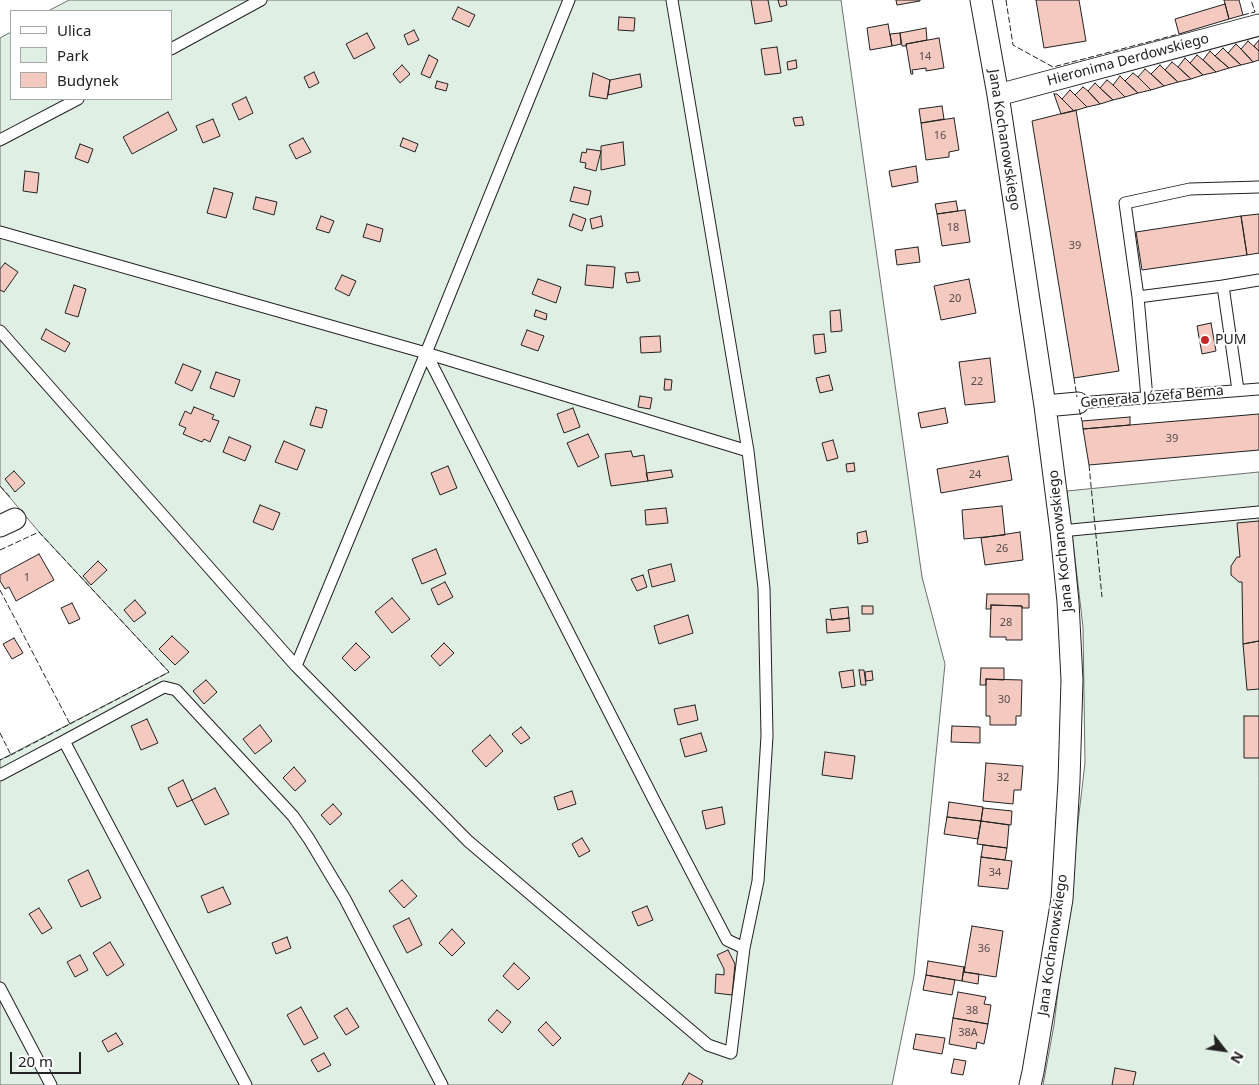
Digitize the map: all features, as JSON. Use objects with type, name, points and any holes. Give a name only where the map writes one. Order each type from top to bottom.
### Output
[{"type":"street","name":"Jana Kochanowskiego","points":[[981,0],[998,95],[1061,531],[1068,602],[1072,680],[1069,781],[1062,899],[1030,1085]]},
{"type":"street","name":"Hieronima Derdowskiego","points":[[998,95],[1259,25]]},
{"type":"street","name":"Generała Józefa Bema","points":[[1044,406],[1078,403]]},
{"type":"lane","points":[[172,48],[262,0]]},
{"type":"lane","points":[[296,666],[570,0]]},
{"type":"lane","points":[[0,331],[296,666],[468,841],[708,1045],[731,1053],[744,948],[758,881],[767,736],[764,588],[748,451],[672,0]]},
{"type":"lane","points":[[0,140],[76,100]]},
{"type":"lane","points":[[1146,398],[1138,297],[1124,203],[1190,189],[1259,187]]},
{"type":"lane","points":[[0,232],[426,353],[748,451]]},
{"type":"lane","points":[[1138,297],[1259,280]]},
{"type":"lane","points":[[1223,286],[1238,390]]},
{"type":"lane","points":[[426,353],[727,940],[744,948]]},
{"type":"lane","name":"Generała Józefa Bema","points":[[1078,403],[1259,389]]},
{"type":"lane","points":[[1061,531],[1259,512]]},
{"type":"lane","points":[[0,775],[164,687],[176,690],[293,816],[309,839],[345,899],[442,1085]]},
{"type":"lane","points":[[64,741],[246,1085]]},
{"type":"lane","points":[[0,988],[51,1085]]},
{"type":"green space","points":[[69,0],[841,0],[922,577],[945,664],[914,976],[892,1085],[0,1085],[0,760],[169,672],[39,532],[0,486],[0,38],[10,33],[10,100],[172,100],[172,10],[50,10]]},
{"type":"green space","points":[[1259,472],[1259,1085],[1043,1085],[1054,1025],[1085,763],[1083,627],[1067,491]]},
{"type":"building","points":[[751,0],[768,0],[772,21],[755,24]]},
{"type":"building","points":[[778,0],[786,0],[787,5],[780,7]]},
{"type":"building","points":[[896,0],[920,0],[920,1],[897,5]]},
{"type":"building","points":[[1036,0],[1079,0],[1086,41],[1044,48]]},
{"type":"building","points":[[1224,0],[1239,0],[1243,15],[1229,19]]},
{"type":"building","points":[[1225,4],[1229,19],[1179,34],[1175,19]]},
{"type":"building","points":[[458,7],[475,15],[469,27],[452,19]]},
{"type":"building","points":[[619,17],[635,18],[634,31],[618,30]]},
{"type":"building","points":[[888,24],[892,46],[870,50],[867,28]]},
{"type":"building","points":[[926,28],[927,40],[902,46],[900,33]]},
{"type":"building","points":[[414,30],[419,40],[408,45],[404,35]]},
{"type":"building","points":[[367,33],[375,48],[354,59],[346,44]]},
{"type":"building","points":[[900,33],[901,44],[892,46],[890,34]]},
{"type":"building","points":[[939,38],[944,68],[926,71],[926,68],[912,70],[913,74],[911,74],[906,44]]},
{"type":"building","points":[[1259,40],[1259,51],[1254,46]]},
{"type":"building","points":[[1248,41],[1259,51],[1259,60],[1253,62],[1241,49]]},
{"type":"building","points":[[1236,44],[1253,62],[1241,65],[1228,53]]},
{"type":"building","points":[[777,47],[781,73],[765,75],[761,49]]},
{"type":"building","points":[[1223,48],[1241,65],[1229,68],[1215,56]]},
{"type":"building","points":[[1210,51],[1229,68],[1216,72],[1203,60]]},
{"type":"building","points":[[429,55],[438,60],[430,78],[421,74]]},
{"type":"building","points":[[1197,55],[1216,72],[1203,75],[1190,63]]},
{"type":"building","points":[[1185,58],[1203,75],[1191,79],[1178,67]]},
{"type":"building","points":[[796,60],[797,68],[788,70],[787,62]]},
{"type":"building","points":[[1172,62],[1191,79],[1178,82],[1165,70]]},
{"type":"building","points":[[402,65],[410,74],[400,83],[393,74]]},
{"type":"building","points":[[1160,65],[1178,82],[1164,86],[1151,74]]},
{"type":"building","points":[[1145,69],[1164,86],[1151,90],[1138,77]]},
{"type":"building","points":[[314,72],[319,83],[309,88],[304,77]]},
{"type":"building","points":[[593,73],[610,80],[607,99],[589,96]]},
{"type":"building","points":[[1133,73],[1151,90],[1138,93],[1125,81]]},
{"type":"building","points":[[640,74],[642,87],[608,95],[610,80]]},
{"type":"building","points":[[1120,76],[1138,93],[1125,97],[1113,85]]},
{"type":"building","points":[[1107,80],[1125,97],[1113,100],[1100,88]]},
{"type":"building","points":[[437,81],[448,84],[446,91],[435,88]]},
{"type":"building","points":[[1095,83],[1113,100],[1100,104],[1088,91]]},
{"type":"building","points":[[1083,87],[1100,104],[1087,107],[1075,95]]},
{"type":"building","points":[[1070,90],[1087,107],[1074,111],[1062,99]]},
{"type":"building","points":[[1054,94],[1057,94],[1074,111],[1061,114]]},
{"type":"building","points":[[246,97],[253,113],[239,120],[232,104]]},
{"type":"building","points":[[942,106],[944,119],[921,123],[919,109]]},
{"type":"building","points":[[1076,110],[1119,371],[1074,378],[1032,121]]},
{"type":"building","points":[[168,112],[177,130],[132,154],[123,137]]},
{"type":"building","points":[[802,117],[804,125],[795,126],[793,118]]},
{"type":"building","points":[[954,118],[959,150],[949,152],[949,157],[926,160],[921,123]]},
{"type":"building","points":[[213,119],[220,136],[203,143],[196,126]]},
{"type":"building","points":[[303,138],[311,152],[296,159],[289,145]]},
{"type":"building","points":[[403,138],[418,144],[415,152],[400,146]]},
{"type":"building","points":[[623,142],[625,165],[601,170],[601,146]]},
{"type":"building","points":[[80,144],[93,149],[88,163],[75,158]]},
{"type":"building","points":[[587,149],[601,151],[596,171],[585,168],[586,163],[580,162],[582,152],[586,153]]},
{"type":"building","points":[[916,166],[918,182],[892,187],[889,171]]},
{"type":"building","points":[[25,171],[39,173],[37,193],[23,191]]},
{"type":"building","points":[[574,187],[591,191],[588,205],[570,201]]},
{"type":"building","points":[[214,188],[233,193],[226,218],[207,213]]},
{"type":"building","points":[[256,197],[277,202],[274,215],[253,209]]},
{"type":"building","points":[[956,201],[958,211],[937,214],[935,204]]},
{"type":"building","points":[[965,210],[970,242],[942,246],[937,214]]},
{"type":"building","points":[[573,214],[586,219],[582,231],[569,226]]},
{"type":"building","points":[[1259,214],[1259,253],[1247,255],[1241,216]]},
{"type":"building","points":[[321,216],[334,221],[329,233],[316,229]]},
{"type":"building","points":[[601,216],[603,226],[592,229],[590,219]]},
{"type":"building","points":[[1241,216],[1247,255],[1142,270],[1136,232]]},
{"type":"building","points":[[367,224],[383,229],[380,242],[363,237]]},
{"type":"building","points":[[918,247],[920,262],[897,265],[895,250]]},
{"type":"building","points":[[5,263],[18,272],[4,292],[0,290],[0,269]]},
{"type":"building","points":[[587,265],[615,267],[613,288],[585,285]]},
{"type":"building","points":[[638,272],[640,281],[627,283],[625,273]]},
{"type":"building","points":[[342,275],[356,281],[349,296],[335,289]]},
{"type":"building","points":[[538,279],[561,287],[556,303],[532,294]]},
{"type":"building","points":[[969,279],[976,313],[941,320],[934,286]]},
{"type":"building","points":[[74,285],[86,289],[78,317],[65,313]]},
{"type":"building","points":[[536,310],[547,314],[546,320],[534,316]]},
{"type":"building","points":[[840,310],[842,331],[831,332],[830,311]]},
{"type":"building","points":[[1211,323],[1216,351],[1202,354],[1197,326]]},
{"type":"building","points":[[46,329],[70,343],[65,352],[41,339]]},
{"type":"building","points":[[527,330],[544,336],[538,351],[521,345]]},
{"type":"building","points":[[824,334],[826,352],[815,354],[813,335]]},
{"type":"building","points":[[660,336],[661,352],[641,353],[640,337]]},
{"type":"building","points":[[990,358],[995,402],[965,405],[959,362]]},
{"type":"building","points":[[183,364],[201,371],[192,391],[175,383]]},
{"type":"building","points":[[216,372],[240,380],[234,397],[210,388]]},
{"type":"building","points":[[829,375],[833,390],[820,393],[816,378]]},
{"type":"building","points":[[665,379],[672,380],[671,390],[664,390]]},
{"type":"building","points":[[640,396],[652,398],[650,409],[638,407]]},
{"type":"building","points":[[194,407],[214,415],[212,419],[219,421],[210,442],[204,439],[202,442],[183,434],[186,428],[179,425],[185,411],[191,414]]},
{"type":"building","points":[[316,407],[327,410],[322,428],[310,425]]},
{"type":"building","points":[[573,408],[580,427],[564,433],[557,414]]},
{"type":"building","points":[[945,408],[948,423],[921,428],[918,413]]},
{"type":"building","points":[[1259,414],[1259,450],[1089,465],[1083,429]]},
{"type":"building","points":[[1130,417],[1130,425],[1083,429],[1082,421]]},
{"type":"building","points":[[588,434],[599,457],[578,467],[567,443]]},
{"type":"building","points":[[229,437],[251,446],[245,461],[223,452]]},
{"type":"building","points":[[833,440],[838,458],[827,461],[822,443]]},
{"type":"building","points":[[284,441],[305,450],[297,470],[275,462]]},
{"type":"building","points":[[631,451],[633,457],[644,455],[648,481],[611,486],[605,454]]},
{"type":"building","points":[[1008,456],[1012,480],[941,493],[937,469]]},
{"type":"building","points":[[854,463],[855,471],[847,472],[846,464]]},
{"type":"building","points":[[448,466],[457,488],[440,495],[431,473]]},
{"type":"building","points":[[671,470],[673,477],[648,481],[646,473]]},
{"type":"building","points":[[14,471],[25,483],[15,492],[5,479]]},
{"type":"building","points":[[260,505],[280,513],[273,530],[253,522]]},
{"type":"building","points":[[1002,506],[1005,535],[964,539],[962,510]]},
{"type":"building","points":[[666,508],[668,523],[646,525],[645,510]]},
{"type":"building","points":[[1259,521],[1259,641],[1243,644],[1242,582],[1239,582],[1231,575],[1231,566],[1237,557],[1240,557],[1237,523]]},
{"type":"building","points":[[866,531],[868,542],[858,544],[857,533]]},
{"type":"building","points":[[1020,532],[1023,560],[985,565],[981,538]]},
{"type":"building","points":[[436,549],[446,574],[422,584],[412,559]]},
{"type":"building","points":[[39,554],[54,580],[16,601],[9,587],[5,589],[0,581],[0,575]]},
{"type":"building","points":[[98,561],[107,570],[91,585],[83,576]]},
{"type":"building","points":[[671,564],[675,581],[652,587],[648,570]]},
{"type":"building","points":[[643,575],[647,587],[637,591],[631,579]]},
{"type":"building","points":[[445,582],[453,597],[438,605],[431,589]]},
{"type":"building","points":[[987,594],[1029,594],[1029,608],[991,605],[991,609],[986,609]]},
{"type":"building","points":[[392,598],[410,619],[392,633],[375,612]]},
{"type":"building","points":[[135,600],[146,613],[134,622],[124,610]]},
{"type":"building","points":[[72,603],[80,619],[69,624],[61,608]]},
{"type":"building","points":[[991,605],[1022,606],[1022,640],[990,637]]},
{"type":"building","points":[[862,606],[873,606],[873,614],[862,614]]},
{"type":"building","points":[[848,607],[849,618],[832,620],[830,609]]},
{"type":"building","points":[[688,615],[693,633],[659,644],[654,626]]},
{"type":"building","points":[[849,618],[850,631],[827,633],[826,619]]},
{"type":"building","points":[[172,636],[189,652],[175,665],[159,649]]},
{"type":"building","points":[[14,638],[23,653],[12,659],[3,644]]},
{"type":"building","points":[[1259,641],[1259,689],[1247,690],[1243,644]]},
{"type":"building","points":[[356,643],[370,657],[355,671],[342,658]]},
{"type":"building","points":[[444,643],[454,653],[440,666],[431,656]]},
{"type":"building","points":[[981,668],[1004,668],[1004,680],[986,679],[986,685],[980,685]]},
{"type":"building","points":[[853,670],[855,686],[842,688],[839,672]]},
{"type":"building","points":[[859,670],[864,670],[866,685],[861,685]]},
{"type":"building","points":[[872,671],[873,680],[866,681],[865,672]]},
{"type":"building","points":[[986,679],[1022,680],[1021,716],[1016,716],[1016,725],[990,725],[990,716],[986,716]]},
{"type":"building","points":[[206,680],[217,692],[204,704],[193,691]]},
{"type":"building","points":[[695,705],[698,720],[678,725],[674,709]]},
{"type":"building","points":[[1244,716],[1259,716],[1259,758],[1244,758]]},
{"type":"building","points":[[147,719],[158,743],[141,750],[131,726]]},
{"type":"building","points":[[260,725],[272,741],[255,754],[243,739]]},
{"type":"building","points":[[952,726],[980,727],[980,743],[951,742]]},
{"type":"building","points":[[521,727],[530,738],[521,744],[512,734]]},
{"type":"building","points":[[701,733],[707,751],[685,757],[680,739]]},
{"type":"building","points":[[490,735],[503,751],[486,767],[472,751]]},
{"type":"building","points":[[825,752],[855,756],[852,779],[822,775]]},
{"type":"building","points":[[986,763],[1023,766],[1021,790],[1014,790],[1013,804],[983,801]]},
{"type":"building","points":[[294,767],[306,781],[295,791],[283,778]]},
{"type":"building","points":[[183,780],[192,800],[177,807],[168,788]]},
{"type":"building","points":[[215,788],[229,814],[205,825],[192,800]]},
{"type":"building","points":[[572,791],[576,804],[558,810],[554,797]]},
{"type":"building","points":[[949,802],[983,807],[981,821],[947,817]]},
{"type":"building","points":[[333,804],[342,814],[330,825],[321,815]]},
{"type":"building","points":[[722,807],[725,824],[706,829],[702,811]]},
{"type":"building","points":[[983,808],[1012,811],[1011,825],[981,821]]},
{"type":"building","points":[[947,817],[981,821],[978,839],[944,834]]},
{"type":"building","points":[[981,821],[1009,825],[1007,848],[977,844]]},
{"type":"building","points":[[582,838],[590,851],[579,857],[572,844]]},
{"type":"building","points":[[983,845],[1007,848],[1005,860],[981,857]]},
{"type":"building","points":[[981,857],[1012,861],[1008,889],[978,886]]},
{"type":"building","points":[[88,870],[101,898],[81,907],[68,880]]},
{"type":"building","points":[[402,880],[417,896],[404,908],[389,891]]},
{"type":"building","points":[[223,887],[231,904],[208,913],[201,896]]},
{"type":"building","points":[[647,906],[653,920],[638,926],[632,912]]},
{"type":"building","points":[[39,908],[52,928],[42,934],[29,914]]},
{"type":"building","points":[[409,918],[422,945],[407,953],[393,926]]},
{"type":"building","points":[[972,926],[1003,931],[996,977],[964,972]]},
{"type":"building","points":[[452,929],[465,943],[452,956],[439,943]]},
{"type":"building","points":[[287,937],[291,948],[276,954],[272,943]]},
{"type":"building","points":[[110,942],[124,965],[107,976],[93,953]]},
{"type":"building","points":[[728,950],[735,964],[732,995],[715,993],[716,974],[724,975],[724,969],[717,955]]},
{"type":"building","points":[[80,955],[88,970],[75,977],[67,962]]},
{"type":"building","points":[[928,961],[964,967],[962,981],[926,975]]},
{"type":"building","points":[[514,963],[530,978],[518,990],[503,976]]},
{"type":"building","points":[[964,967],[964,972],[979,974],[978,984],[962,981]]},
{"type":"building","points":[[926,975],[955,980],[952,995],[923,990]]},
{"type":"building","points":[[958,992],[986,997],[984,1004],[991,1005],[988,1024],[953,1018]]},
{"type":"building","points":[[301,1007],[318,1038],[304,1045],[287,1015]]},
{"type":"building","points":[[347,1008],[359,1027],[346,1035],[334,1016]]},
{"type":"building","points":[[497,1010],[511,1022],[502,1033],[488,1020]]},
{"type":"building","points":[[953,1018],[988,1024],[984,1044],[977,1042],[976,1049],[949,1044]]},
{"type":"building","points":[[546,1022],[561,1038],[553,1046],[538,1030]]},
{"type":"building","points":[[116,1033],[123,1044],[108,1052],[102,1041]]},
{"type":"building","points":[[916,1034],[945,1038],[942,1054],[913,1049]]},
{"type":"building","points":[[324,1053],[331,1065],[318,1072],[311,1060]]},
{"type":"building","points":[[954,1059],[966,1061],[963,1075],[951,1073]]},
{"type":"building","points":[[1115,1068],[1136,1072],[1133,1085],[1112,1085]]},
{"type":"building","points":[[689,1073],[703,1081],[701,1085],[682,1085]]},
{"type":"fence","points":[[1006,0],[1013,45],[1053,67],[1179,34]]},
{"type":"fence","points":[[1243,15],[1255,12],[1251,0]]},
{"type":"fence","points":[[1074,378],[1077,397]]},
{"type":"fence","points":[[1079,409],[1082,421]]},
{"type":"fence","points":[[1089,465],[1102,597]]},
{"type":"fence","points":[[0,486],[10,497]]},
{"type":"fence","points":[[0,550],[39,532],[169,672],[70,724]]},
{"type":"fence","points":[[0,590],[70,724],[11,755]]},
{"type":"fence","points":[[0,733],[11,755],[0,760]]},
{"type":"place","name":"PUM","points":[[1205,340]]}]
